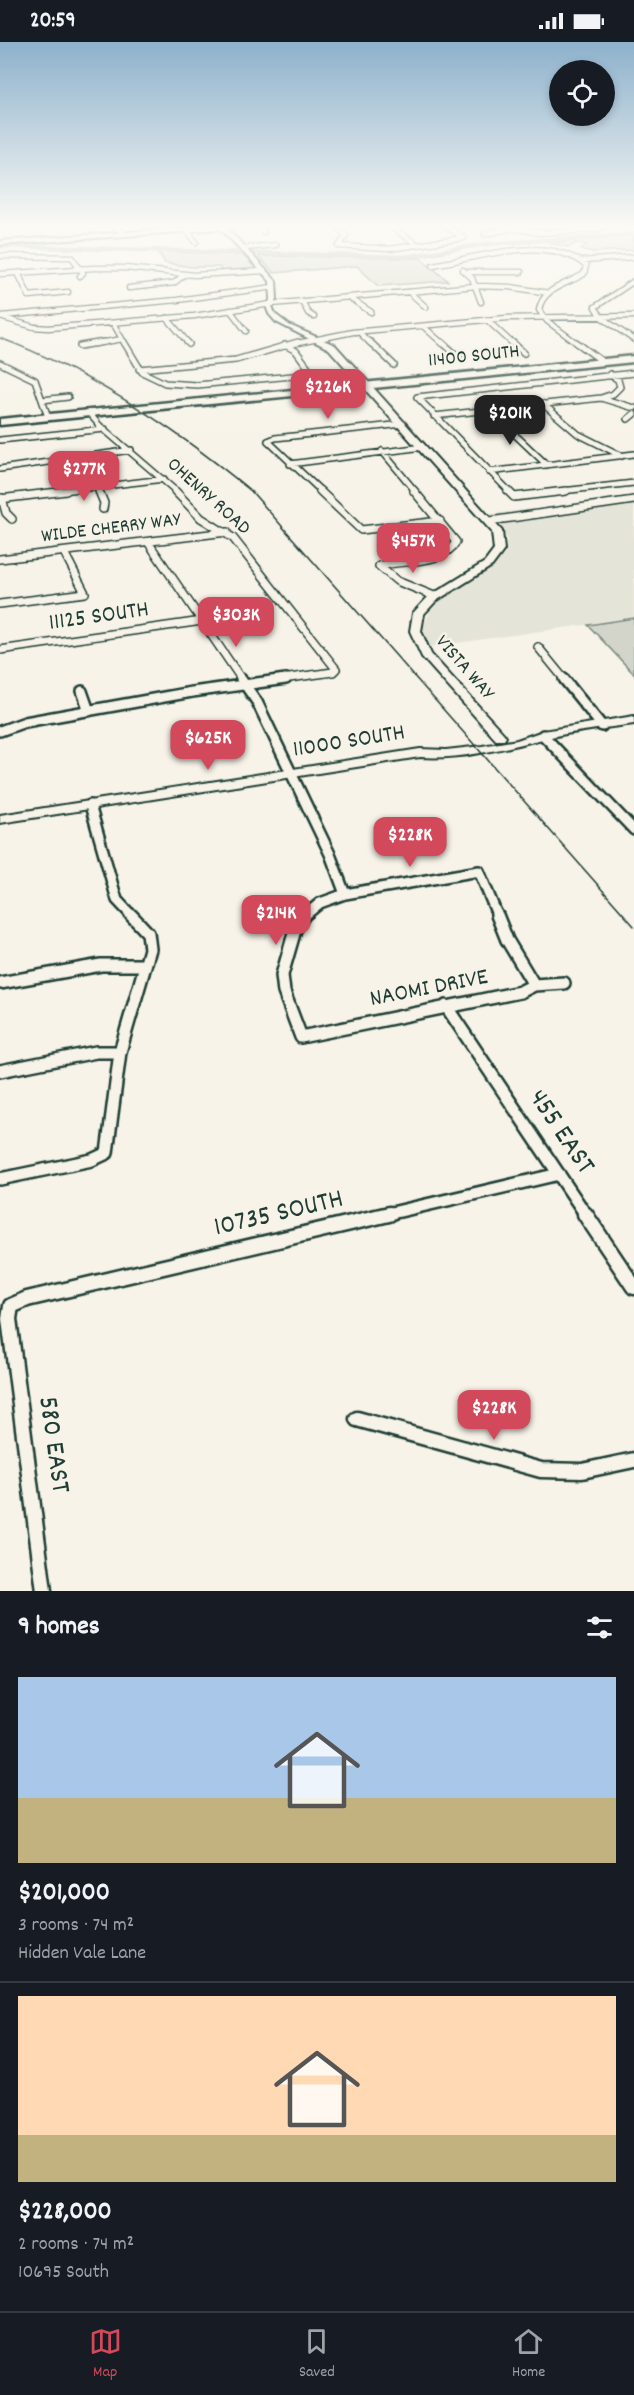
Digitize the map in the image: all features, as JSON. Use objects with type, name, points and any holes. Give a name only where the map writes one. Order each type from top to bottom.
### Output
[{"type":"main road","name":"11400 SOUTH","points":[[0,422],[634,359]]},
{"type":"street","points":[[0,316],[195,297]]},
{"type":"street","points":[[271,304],[274,297]]},
{"type":"street","points":[[0,316],[40,328],[167,318],[271,304],[345,297]]},
{"type":"street","points":[[348,297],[371,312]]},
{"type":"street","points":[[415,297],[426,307]]},
{"type":"street","points":[[480,297],[481,302]]},
{"type":"street","points":[[434,416],[601,398],[620,387],[619,382],[600,363],[544,318],[539,310],[539,304],[545,297]]},
{"type":"street","points":[[607,297],[596,304],[595,309],[601,317],[634,339]]},
{"type":"street","points":[[302,301],[308,313],[314,316]]},
{"type":"street","name":"VISTA WAY","points":[[271,304],[271,314],[280,322],[318,338],[332,347],[490,521],[500,539],[499,551],[495,559],[480,571],[434,596],[416,620],[415,629],[419,644],[429,659],[500,736]]},
{"type":"street","points":[[230,310],[246,331]]},
{"type":"street","points":[[140,369],[236,360],[285,345],[358,332],[487,320],[634,316]]},
{"type":"street","points":[[167,318],[189,344]]},
{"type":"street","points":[[487,320],[524,353]]},
{"type":"street","points":[[112,323],[140,369],[158,381],[185,386],[313,374],[296,351],[285,345]]},
{"type":"street","points":[[423,326],[461,359]]},
{"type":"street","points":[[358,332],[394,365]]},
{"type":"street","points":[[80,346],[122,339]]},
{"type":"street","points":[[0,363],[33,378],[48,417]]},
{"type":"street","points":[[634,374],[418,396],[434,416],[514,497],[634,483]]},
{"type":"street","points":[[42,400],[68,397]]},
{"type":"street","points":[[601,398],[634,408]]},
{"type":"street","points":[[543,404],[578,434],[622,456]]},
{"type":"street","points":[[489,410],[547,465]]},
{"type":"street","name":"OHENRY ROAD","points":[[89,413],[164,479],[201,518],[227,532],[336,669],[333,672],[246,684]]},
{"type":"street","points":[[628,419],[634,414]]},
{"type":"street","points":[[403,424],[275,438],[268,441],[361,530],[440,521]]},
{"type":"street","points":[[0,440],[105,429]]},
{"type":"street","points":[[290,464],[423,447]]},
{"type":"street","points":[[0,469],[130,450]]},
{"type":"street","points":[[382,452],[455,539],[456,545],[449,552],[437,556],[379,566],[385,573],[402,583],[434,596]]},
{"type":"street","points":[[489,472],[634,454]]},
{"type":"street","points":[[12,519],[6,513],[1,498],[164,479]]},
{"type":"street","points":[[98,488],[104,509]]},
{"type":"street","points":[[490,521],[634,500]]},
{"type":"street","name":"WILDE CHERRY WAY","points":[[0,559],[227,532]]},
{"type":"street","points":[[148,542],[257,702],[333,861],[345,894],[479,871],[507,940],[534,985]]},
{"type":"street","points":[[0,604],[85,593],[64,552]]},
{"type":"street","name":"11125 SOUTH","points":[[0,650],[202,621]]},
{"type":"street","points":[[538,647],[602,726]]},
{"type":"street","points":[[0,731],[25,722],[246,684]]},
{"type":"street","points":[[82,691],[89,711]]},
{"type":"street","name":"11000 SOUTH","points":[[0,819],[420,753],[433,755],[534,740],[543,735],[634,720]]},
{"type":"street","name":"11000 SOUTH","points":[[420,753],[428,748],[500,736],[530,732],[543,735]]},
{"type":"street","points":[[543,735],[634,830]]},
{"type":"street","points":[[0,1179],[92,1160],[108,1153],[120,1052],[150,949],[148,933],[117,900],[90,805]]},
{"type":"street","name":"NAOMI DRIVE","points":[[345,894],[310,909],[295,930],[282,975],[284,992],[301,1036],[520,992],[534,985],[564,983]]},
{"type":"street","points":[[0,983],[101,965],[144,965]]},
{"type":"street","name":"455 EAST","points":[[446,1006],[634,1287]]},
{"type":"street","points":[[0,1071],[96,1052],[120,1052]]},
{"type":"street","name":"10735 SOUTH","points":[[11,1306],[27,1299],[558,1174]]},
{"type":"street","name":"580 EAST","points":[[11,1306],[9,1319],[44,1591]]},
{"type":"street","points":[[357,1419],[540,1470],[582,1472],[634,1460]]},
{"type":"shaded area","points":[[634,497],[634,618],[428,647],[423,627],[434,603],[482,575],[505,554],[507,540],[501,526],[490,514]]},
{"type":"shaded area","points":[[634,618],[634,674],[588,625]]},
{"type":"tram line","points":[[0,338],[67,368],[132,404],[163,424],[251,491],[634,926]]}]
